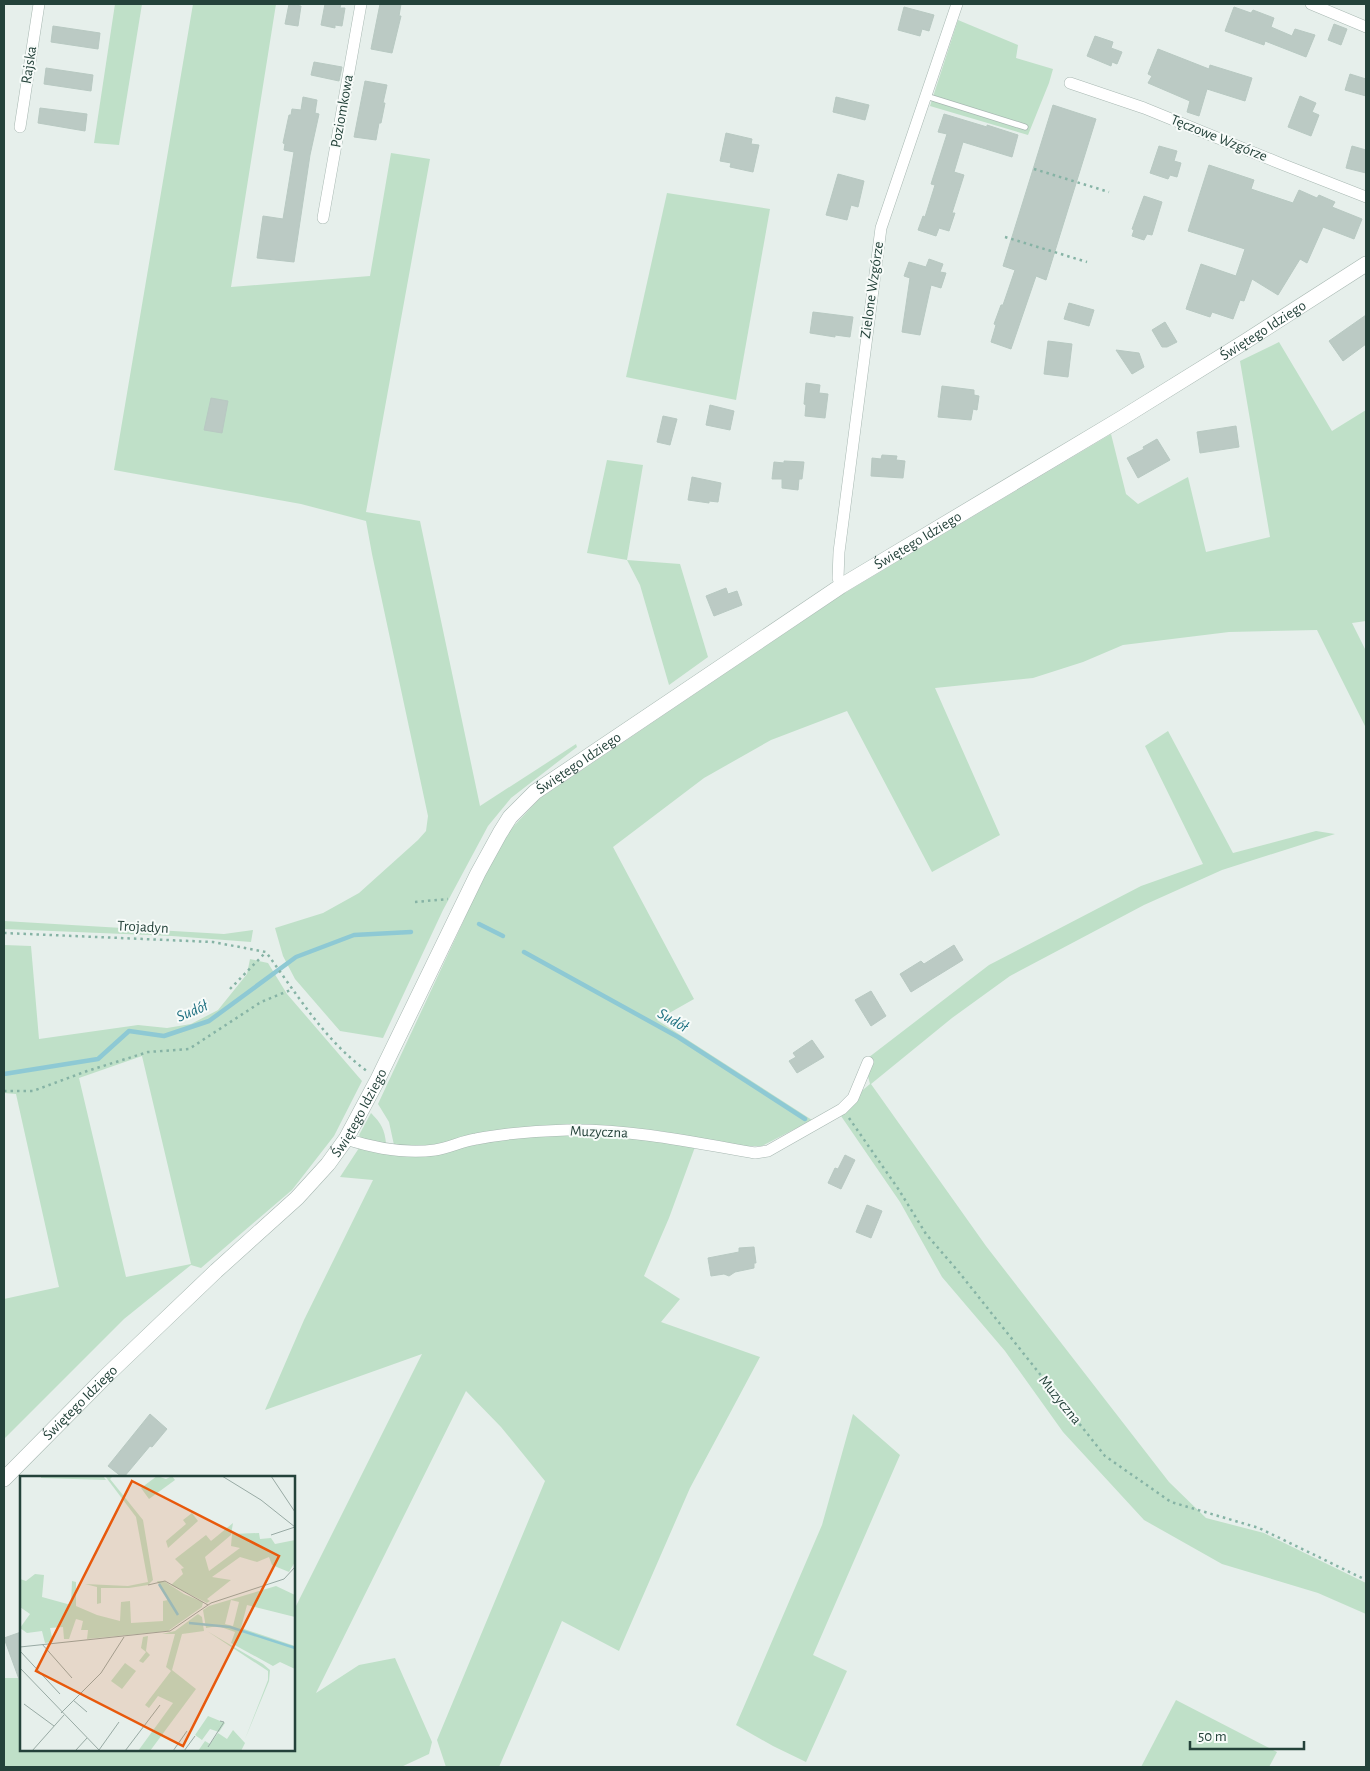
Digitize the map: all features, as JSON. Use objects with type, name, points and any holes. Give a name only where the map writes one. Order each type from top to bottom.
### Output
[{"type":"street","name":"Rajska","points":[[20,127],[38,4]]},
{"type":"street","name":"Poziomkowa","points":[[323,218],[361,4]]},
{"type":"street","name":"Zielone Wzgórze","points":[[841,586],[838,578],[840,552],[881,228],[957,4]]},
{"type":"street","points":[[1311,4],[1366,27]]},
{"type":"street","name":"Tęczowe Wzgórze","points":[[1070,83],[1144,108],[1366,197]]},
{"type":"street","name":"Świętego Idziego","points":[[4,1479],[105,1376],[216,1271],[297,1198],[328,1164],[346,1138],[378,1079],[500,833],[510,817],[535,792],[841,586],[1122,418],[1366,264]]},
{"type":"street","name":"Muzyczna","points":[[346,1138],[371,1147],[419,1151],[436,1150],[474,1139],[510,1134],[566,1130],[615,1130],[664,1136],[755,1153],[768,1151],[842,1109],[852,1098],[868,1062]]},
{"type":"lane","points":[[926,96],[1026,127]]},
{"type":"path","points":[[1034,169],[1109,192]]},
{"type":"path","points":[[1005,237],[1087,262]]},
{"type":"path","points":[[415,902],[467,897]]},
{"type":"path","name":"Trojadyn","points":[[4,933],[212,942],[266,952]]},
{"type":"path","points":[[230,989],[266,952],[292,989],[349,1058],[378,1079]]},
{"type":"path","points":[[4,1091],[32,1091],[87,1070],[148,1052],[189,1049],[261,1002],[292,989]]},
{"type":"path","name":"Muzyczna","points":[[842,1109],[900,1190],[926,1234],[1105,1456],[1171,1502],[1259,1528],[1366,1580]]},
{"type":"green space","points":[[115,4],[142,4],[119,145],[94,143]]},
{"type":"green space","points":[[193,4],[276,4],[231,287],[370,276],[391,153],[430,159],[366,512],[420,521],[480,806],[576,744],[577,747],[511,798],[488,826],[443,910],[383,1038],[340,1031],[295,979],[283,956],[275,928],[323,913],[359,893],[426,831],[428,816],[366,521],[301,504],[114,470]]},
{"type":"green space","points":[[958,20],[1018,45],[1016,58],[1053,69],[1028,135],[930,106]]},
{"type":"green space","points":[[667,193],[770,209],[736,400],[626,377]]},
{"type":"green space","points":[[1279,342],[1332,431],[1366,410],[1366,621],[1352,623],[1366,651],[1366,728],[1317,630],[1229,632],[1123,645],[1083,662],[1033,678],[935,688],[1000,835],[932,872],[847,711],[771,740],[704,778],[613,847],[694,999],[657,1020],[812,1120],[762,1146],[733,1146],[660,1131],[605,1126],[433,1145],[394,1145],[389,1122],[378,1104],[464,920],[479,883],[511,829],[539,799],[843,594],[1111,434],[1126,494],[1138,504],[1188,477],[1206,552],[1270,537],[1240,361]]},
{"type":"green space","points":[[607,460],[643,465],[627,560],[587,553]]},
{"type":"green space","points":[[627,560],[680,564],[708,657],[669,685],[640,585]]},
{"type":"green space","points":[[1168,731],[1233,853],[1316,831],[1335,834],[1222,870],[1144,905],[1010,976],[952,1018],[871,1084],[986,1246],[1169,1482],[1206,1518],[1264,1533],[1366,1583],[1366,1614],[1318,1593],[1222,1564],[1144,1520],[1063,1432],[1005,1351],[942,1277],[900,1202],[841,1116],[858,1094],[870,1084],[864,1061],[989,965],[1141,886],[1203,864],[1145,746]]},
{"type":"green space","points":[[4,921],[224,934],[253,930],[251,942],[172,936],[4,929]]},
{"type":"green space","points":[[4,945],[31,946],[39,1039],[138,1025],[167,1028],[191,1024],[218,1010],[247,974],[250,959],[268,963],[287,994],[362,1081],[334,1136],[292,1190],[201,1268],[191,1265],[124,1319],[4,1439],[4,1299],[59,1287],[16,1094],[4,1093]],"holes":[[[142,1056],[191,1264],[126,1277],[79,1078]]]},
{"type":"green space","points":[[371,1113],[382,1127],[386,1144],[363,1141],[359,1135]]},
{"type":"green space","points":[[551,1134],[628,1136],[695,1147],[669,1218],[644,1276],[680,1299],[661,1322],[760,1357],[690,1488],[619,1651],[562,1621],[499,1767],[446,1767],[437,1740],[545,1481],[501,1427],[466,1391],[316,1693],[359,1665],[395,1658],[432,1742],[429,1754],[401,1767],[4,1767],[4,1678],[20,1678],[20,1751],[295,1751],[295,1608],[422,1354],[265,1410],[304,1320],[373,1180],[340,1177],[359,1148],[474,1144]]},
{"type":"green space","points":[[853,1414],[900,1455],[813,1655],[847,1671],[806,1762],[736,1725],[822,1525]]},
{"type":"green space","points":[[1176,1700],[1277,1752],[1269,1767],[1141,1767]]},
{"type":"building","points":[[289,4],[301,6],[298,26],[285,24]]},
{"type":"building","points":[[325,4],[341,4],[340,8],[345,8],[342,26],[335,25],[335,28],[321,25]]},
{"type":"building","points":[[380,4],[401,4],[399,16],[401,16],[392,53],[371,49]]},
{"type":"building","points":[[904,7],[934,15],[929,31],[922,29],[920,36],[898,30]]},
{"type":"building","points":[[1234,7],[1251,13],[1253,10],[1274,18],[1271,27],[1292,36],[1295,29],[1315,35],[1306,57],[1265,41],[1264,45],[1225,31]]},
{"type":"building","points":[[1334,24],[1347,29],[1341,45],[1328,40]]},
{"type":"building","points":[[53,26],[100,33],[98,49],[51,42]]},
{"type":"building","points":[[1095,36],[1113,42],[1111,48],[1122,52],[1117,64],[1112,62],[1111,66],[1087,56]]},
{"type":"building","points":[[1158,49],[1209,69],[1210,65],[1252,78],[1245,101],[1207,89],[1199,116],[1187,112],[1190,101],[1148,83],[1152,76],[1148,74]]},
{"type":"building","points":[[314,62],[342,67],[339,81],[311,75]]},
{"type":"building","points":[[46,68],[93,75],[91,91],[44,84]]},
{"type":"building","points":[[1350,74],[1366,79],[1366,96],[1345,90]]},
{"type":"building","points":[[365,81],[387,85],[381,123],[379,123],[376,140],[354,137]]},
{"type":"building","points":[[1300,96],[1316,103],[1312,112],[1319,115],[1311,136],[1288,127]]},
{"type":"building","points":[[303,97],[317,100],[315,113],[319,114],[310,155],[294,262],[257,258],[263,216],[283,219],[294,152],[284,150],[285,144],[283,143],[289,115],[291,115],[292,109],[301,110]]},
{"type":"building","points":[[836,97],[869,105],[865,120],[833,112]]},
{"type":"building","points":[[1053,105],[1096,119],[1046,280],[1036,276],[1011,349],[991,342],[996,325],[994,324],[1001,305],[1003,305],[1015,270],[1003,266]]},
{"type":"building","points":[[40,108],[87,114],[85,131],[38,123]]},
{"type":"building","points":[[944,114],[1018,135],[1012,157],[963,142],[954,172],[964,175],[952,213],[955,213],[949,231],[939,228],[936,236],[918,230],[923,216],[925,217],[935,185],[931,184],[947,134],[938,132]]},
{"type":"building","points":[[726,133],[752,139],[751,144],[759,145],[753,172],[730,167],[731,163],[720,161]]},
{"type":"building","points":[[1159,146],[1177,151],[1174,161],[1181,163],[1177,177],[1170,175],[1168,179],[1150,173]]},
{"type":"building","points":[[1352,146],[1366,150],[1366,173],[1346,168]]},
{"type":"building","points":[[1209,165],[1254,180],[1251,189],[1293,203],[1299,190],[1317,198],[1319,195],[1335,202],[1332,207],[1362,219],[1354,239],[1323,227],[1307,263],[1300,259],[1278,295],[1252,279],[1244,301],[1240,300],[1233,319],[1212,312],[1210,317],[1186,309],[1201,264],[1236,276],[1245,249],[1188,231]]},
{"type":"building","points":[[838,174],[864,181],[858,207],[851,205],[847,220],[826,215]]},
{"type":"building","points":[[1144,196],[1162,202],[1152,235],[1147,234],[1144,240],[1132,236],[1134,230],[1132,229]]},
{"type":"building","points":[[929,259],[943,264],[940,272],[946,273],[941,288],[931,285],[920,335],[902,332],[910,278],[904,276],[909,262],[926,267]]},
{"type":"building","points":[[1069,303],[1094,310],[1089,326],[1064,319]]},
{"type":"building","points":[[813,312],[853,317],[850,337],[810,333]]},
{"type":"building","points":[[1366,315],[1366,344],[1343,361],[1329,341]]},
{"type":"building","points":[[1165,322],[1177,342],[1167,347],[1162,347],[1152,330]]},
{"type":"building","points":[[1048,341],[1072,344],[1068,377],[1044,374]]},
{"type":"building","points":[[1116,350],[1139,353],[1144,367],[1132,374]]},
{"type":"building","points":[[806,383],[820,385],[819,393],[828,394],[825,418],[805,416]]},
{"type":"building","points":[[942,386],[974,390],[974,395],[979,396],[977,410],[973,409],[971,420],[938,417]]},
{"type":"building","points":[[211,398],[228,401],[222,433],[204,430]]},
{"type":"building","points":[[710,405],[734,411],[730,430],[706,425]]},
{"type":"building","points":[[663,416],[677,419],[670,445],[657,442]]},
{"type":"building","points":[[1236,426],[1239,447],[1200,453],[1197,432]]},
{"type":"building","points":[[1157,439],[1170,460],[1138,478],[1127,458]]},
{"type":"building","points":[[882,455],[897,456],[896,460],[905,461],[903,478],[871,476],[872,458],[881,459]]},
{"type":"building","points":[[784,461],[804,462],[802,479],[799,479],[798,490],[782,488],[782,479],[772,479],[774,462],[784,463]]},
{"type":"building","points":[[692,477],[721,483],[718,502],[709,501],[709,503],[688,500]]},
{"type":"building","points":[[726,588],[728,594],[737,591],[742,605],[714,616],[706,596]]},
{"type":"building","points":[[954,945],[963,960],[911,992],[900,974],[921,961],[924,964]]},
{"type":"building","points":[[871,991],[886,1016],[871,1026],[855,1000]]},
{"type":"building","points":[[812,1040],[824,1057],[797,1073],[789,1061],[796,1057],[793,1053]]},
{"type":"building","points":[[845,1155],[855,1160],[841,1189],[828,1183],[835,1168],[838,1169]]},
{"type":"building","points":[[867,1205],[882,1211],[871,1238],[856,1232]]},
{"type":"building","points":[[754,1247],[756,1263],[754,1263],[754,1268],[735,1272],[729,1276],[724,1274],[711,1276],[708,1258],[739,1252],[739,1248]]},
{"type":"building","points":[[150,1414],[167,1429],[125,1476],[121,1476],[108,1466]]},
{"type":"building","points":[[20,1632],[20,1682],[4,1638]]},
{"type":"waterway","name":"Sudół","points":[[479,924],[503,936]]},
{"type":"waterway","name":"Sudół","points":[[4,1074],[98,1059],[129,1031],[164,1036],[209,1021],[296,957],[354,935],[411,932]]},
{"type":"waterway","name":"Sudół","points":[[524,952],[678,1037],[805,1119]]}]
